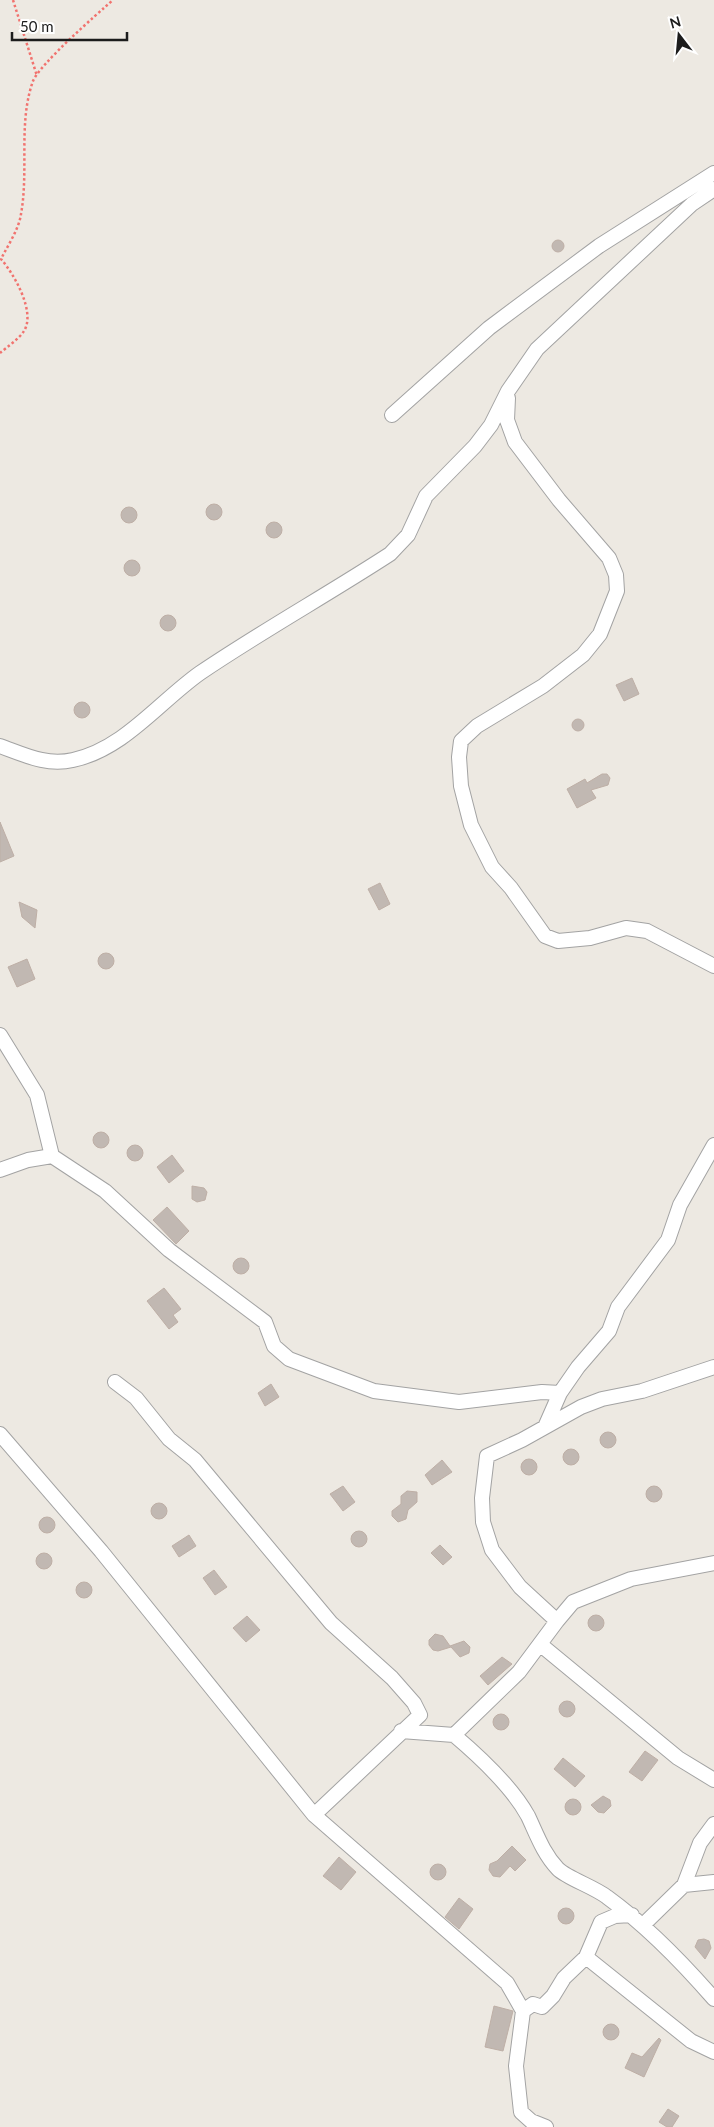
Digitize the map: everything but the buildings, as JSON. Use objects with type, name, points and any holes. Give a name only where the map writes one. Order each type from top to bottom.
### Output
[{"type":"street","points":[[392,415],[490,328],[599,246],[714,173]]},
{"type":"street","points":[[0,746],[44,763],[73,760],[105,747],[153,714],[198,674],[390,554],[408,535],[426,496],[475,446],[491,425],[508,391],[537,350],[692,204],[714,189]]},
{"type":"street","points":[[508,391],[507,420],[514,442],[559,500],[609,558],[616,575],[617,591],[600,634],[583,655],[543,686],[477,726],[461,741],[459,757],[461,786],[472,825],[492,867],[511,888],[545,936],[558,941],[590,938],[626,928],[647,931],[714,966]]},
{"type":"street","points":[[0,1035],[37,1095],[52,1156],[105,1191],[169,1250],[265,1322],[274,1346],[289,1359],[374,1391],[451,1401],[459,1402],[542,1392],[560,1393]]},
{"type":"street","points":[[545,1427],[560,1393],[578,1367],[609,1331],[618,1307],[668,1240],[680,1205],[714,1146]]},
{"type":"street","points":[[0,1170],[28,1160],[52,1156]]},
{"type":"street","points":[[557,1621],[520,1588],[492,1550],[483,1522],[482,1498],[487,1456],[580,1407],[642,1391],[714,1367]]},
{"type":"street","points":[[114,1382],[136,1398],[169,1439],[195,1460],[331,1623],[392,1678],[414,1703],[420,1715],[314,1815]]},
{"type":"street","points":[[0,1434],[101,1551],[314,1815],[507,1983],[523,2011],[516,2066],[521,2127]]},
{"type":"street","points":[[454,1735],[519,1672],[573,1602],[631,1579],[714,1564]]},
{"type":"street","points":[[541,1645],[678,1758],[714,1780]]},
{"type":"street","points":[[401,1731],[454,1735],[492,1770],[527,1815],[540,1846],[559,1870],[594,1887],[643,1925],[667,1947],[714,1999]]},
{"type":"street","points":[[643,1925],[684,1884],[700,1843],[714,1824]]},
{"type":"street","points":[[684,1884],[714,1882]]},
{"type":"street","points":[[523,2011],[533,2004],[542,2007],[553,1996],[564,1978],[586,1957],[601,1922],[615,1916],[632,1916]]},
{"type":"street","points":[[586,1957],[691,2042],[714,2052]]},
{"type":"street","points":[[521,2112],[530,2121],[546,2127]]},
{"type":"path","points":[[13,0],[37,76]]},
{"type":"path","points":[[0,353],[24,331],[28,310],[11,271],[1,259],[21,216],[26,114],[34,80],[64,45],[113,0]]}]
